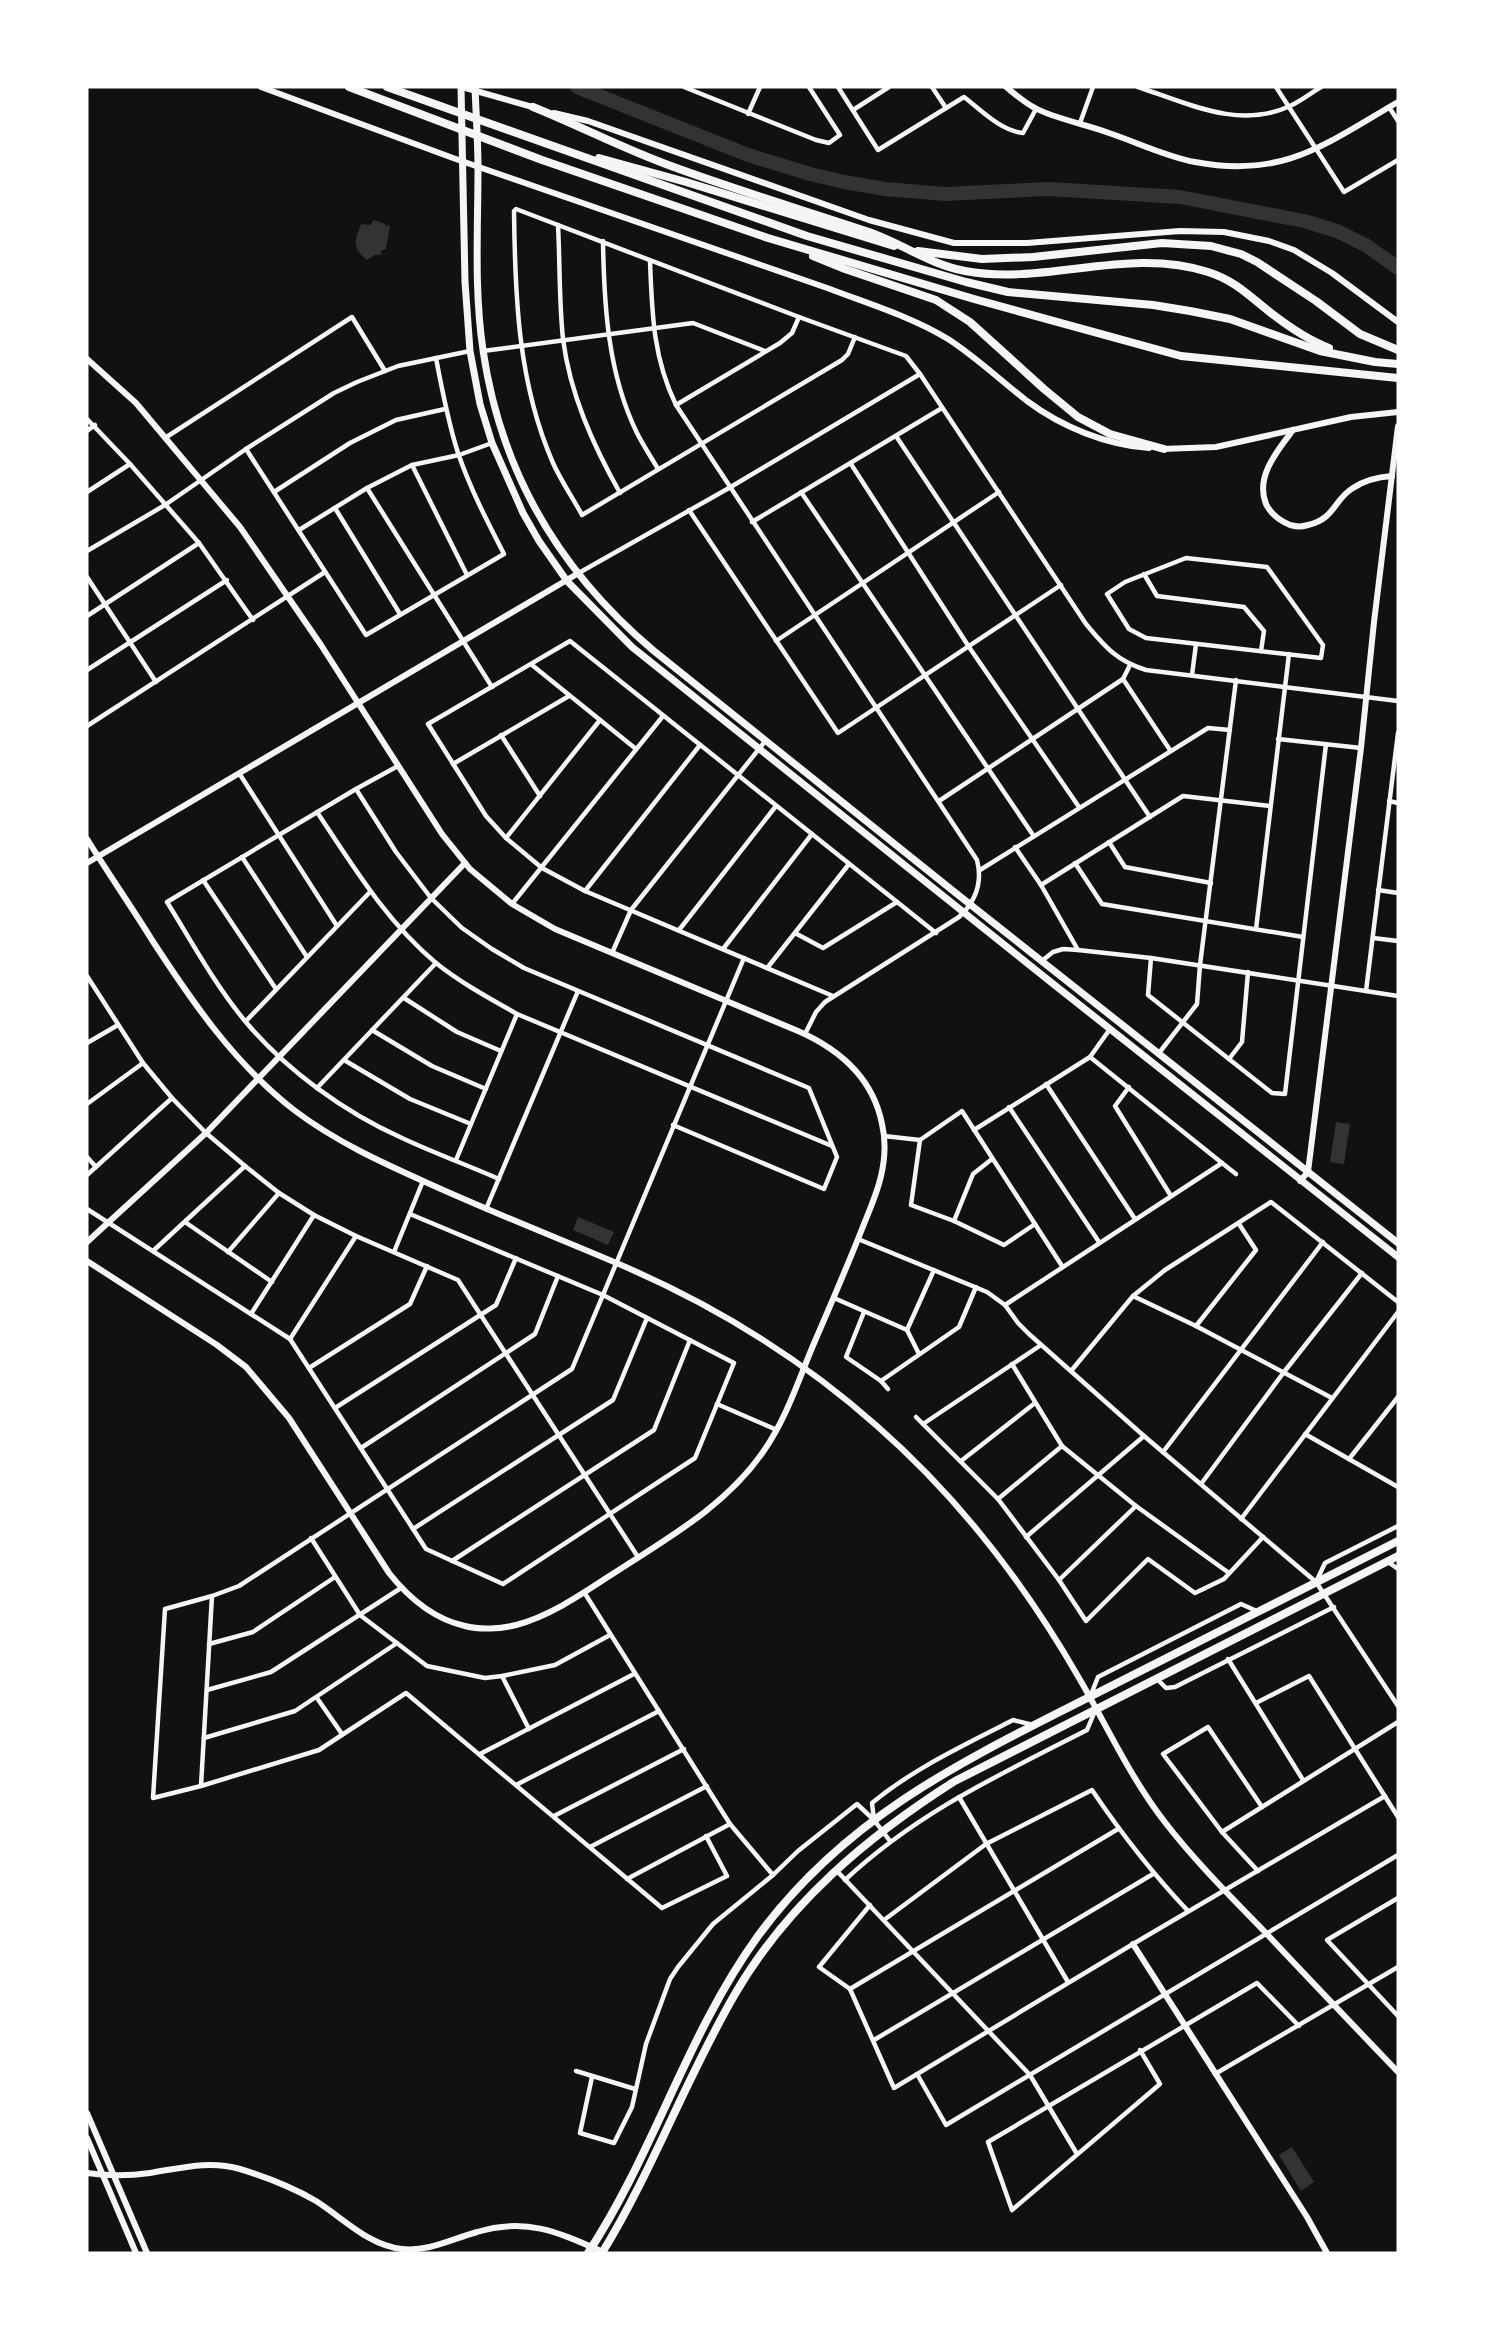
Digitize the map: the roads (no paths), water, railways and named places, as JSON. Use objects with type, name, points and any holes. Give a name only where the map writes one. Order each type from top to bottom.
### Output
[{"type":"highway","points":[[349,87],[542,160],[768,238],[974,299],[1181,356],[1398,378]]},
{"type":"highway","points":[[387,87],[807,236],[966,282],[1008,292],[1153,305],[1190,311],[1230,319],[1320,351],[1398,364]]},
{"type":"highway","points":[[533,107],[663,163],[886,238],[929,260],[966,271],[990,275],[1017,275],[1161,262],[1204,270],[1231,280],[1288,326],[1321,345],[1376,362]]},
{"type":"highway","points":[[552,147],[686,182],[880,243],[940,255],[982,259],[1033,257],[1162,243],[1226,249],[1257,262],[1316,301],[1360,334],[1398,350]]},
{"type":"highway","points":[[768,238],[845,269],[936,300],[970,322],[1078,417],[1110,434],[1164,449]]},
{"type":"highway","points":[[590,2250],[633,2172],[708,2017],[742,1960],[769,1922],[801,1885],[835,1852],[874,1820],[931,1780],[1398,1541]]},
{"type":"highway","points":[[603,2252],[645,2177],[715,2031],[736,1993],[760,1955],[792,1914],[836,1870],[882,1830],[955,1781],[1398,1557]]},
{"type":"main road","points":[[461,87],[465,282],[471,351],[480,404],[492,443],[523,513],[539,541],[567,580],[632,647],[1398,1257]]},
{"type":"main road","points":[[475,89],[478,148],[477,272],[483,351],[495,406],[516,471],[544,528],[577,574],[621,623],[1398,1242]]},
{"type":"street","points":[[261,87],[463,161],[830,289],[902,317],[946,339],[974,357],[1028,402],[1064,424],[1112,442],[1135,447],[1164,449],[1216,447],[1350,417],[1398,412]]},
{"type":"street","points":[[461,87],[588,121],[869,220],[954,243],[1028,243],[1180,231],[1224,232],[1269,241],[1294,250],[1332,273],[1398,322]]},
{"type":"street","points":[[684,87],[748,114],[829,143],[840,135],[810,87]]},
{"type":"street","points":[[748,114],[760,87]]},
{"type":"street","points":[[838,87],[878,150],[964,97],[1014,132],[1023,133],[1036,109]]},
{"type":"street","points":[[853,110],[889,87]]},
{"type":"street","points":[[932,87],[945,108]]},
{"type":"street","points":[[1006,87],[1036,109],[1193,162],[1225,166],[1278,164],[1317,150],[1398,102]]},
{"type":"street","points":[[1080,123],[1093,87]]},
{"type":"street","points":[[1138,87],[1219,114],[1242,116],[1266,114],[1289,106],[1322,87]]},
{"type":"street","points":[[1157,93],[1163,87]]},
{"type":"street","points":[[1276,87],[1344,192],[1398,160]]},
{"type":"street","points":[[1389,107],[1398,121]]},
{"type":"street","points":[[855,337],[848,354],[842,360],[582,515],[554,463],[530,398],[520,345],[515,285],[514,211],[516,209],[603,241],[799,318],[855,337],[906,356],[1101,641],[1114,656],[1130,665],[1146,670],[1398,701]]},
{"type":"street","points":[[558,225],[564,340],[573,387],[597,452],[620,493]]},
{"type":"street","points":[[603,241],[608,334],[620,385],[636,432],[658,469]]},
{"type":"street","points":[[650,261],[657,353],[666,384],[676,405],[939,801],[977,860],[980,870],[976,894],[964,913],[936,933],[833,996],[816,1012],[805,1034]]},
{"type":"street","points":[[165,438],[352,316],[385,371]]},
{"type":"street","points":[[676,405],[780,343],[792,333],[799,318]]},
{"type":"street","points":[[483,351],[693,323],[765,351]]},
{"type":"street","points":[[87,550],[165,506],[246,449],[334,393],[385,371],[471,351]]},
{"type":"street","points":[[87,358],[136,403],[240,527],[442,834],[465,863],[512,904],[555,929],[805,1034],[840,1055],[857,1071],[874,1098],[880,1113],[884,1136],[881,1176],[858,1239],[777,1430],[763,1452],[728,1493],[701,1516],[584,1592],[540,1617],[515,1626],[491,1628],[465,1626],[436,1615],[401,1588],[289,1418],[246,1367],[217,1345],[87,1261]]},
{"type":"street","points":[[246,449],[366,635],[504,554],[482,511],[459,455],[445,409],[435,358]]},
{"type":"street","points":[[87,863],[920,374]]},
{"type":"street","points":[[752,522],[942,408]]},
{"type":"street","points":[[274,492],[350,443],[396,420],[445,409]]},
{"type":"street","points":[[87,418],[199,543],[253,620]]},
{"type":"street","points":[[87,431],[95,425]]},
{"type":"street","points":[[1300,1181],[1308,1172],[1361,748],[1398,426]]},
{"type":"street","points":[[1293,430],[1274,456],[1262,488],[1269,511],[1286,523],[1299,527],[1319,522],[1329,515],[1350,489],[1367,480],[1392,476]]},
{"type":"street","points":[[896,436],[1150,817]]},
{"type":"street","points":[[299,531],[367,488],[412,465],[459,455],[492,443]]},
{"type":"street","points":[[87,492],[130,464]]},
{"type":"street","points":[[851,464],[969,647],[1034,738],[1079,807]]},
{"type":"street","points":[[412,465],[467,575]]},
{"type":"street","points":[[367,488],[492,687]]},
{"type":"street","points":[[801,492],[1033,835]]},
{"type":"street","points":[[776,641],[999,492]]},
{"type":"street","points":[[335,508],[400,614]]},
{"type":"street","points":[[689,510],[838,734],[1061,585]]},
{"type":"street","points":[[87,616],[199,543]]},
{"type":"street","points":[[1186,558],[1267,567],[1323,645],[1321,658],[1196,644],[1146,638],[1129,629],[1107,594],[1125,582],[1186,558]]},
{"type":"street","points":[[87,726],[325,572]]},
{"type":"street","points":[[1144,574],[1157,596],[1244,607],[1264,631],[1261,651]]},
{"type":"street","points":[[87,577],[156,682]]},
{"type":"street","points":[[87,670],[227,580]]},
{"type":"street","points":[[833,996],[585,891],[542,868],[506,838],[486,816],[428,724],[570,641],[936,933]]},
{"type":"street","points":[[1192,675],[1196,644]]},
{"type":"street","points":[[1256,929],[1288,654]]},
{"type":"street","points":[[532,665],[636,749]]},
{"type":"street","points":[[939,801],[1123,680],[1130,665]]},
{"type":"street","points":[[1123,680],[1170,750]]},
{"type":"street","points":[[1159,1053],[1197,1004],[1236,680]]},
{"type":"street","points":[[453,764],[569,696]]},
{"type":"street","points":[[512,904],[663,716]]},
{"type":"street","points":[[506,838],[600,720]]},
{"type":"street","points":[[980,870],[1124,778],[1208,728],[1230,730]]},
{"type":"street","points":[[1366,991],[1398,733]]},
{"type":"street","points":[[501,735],[540,796]]},
{"type":"street","points":[[1278,739],[1361,748]]},
{"type":"street","points":[[612,953],[631,910],[766,740]]},
{"type":"street","points":[[1151,958],[1148,995],[1272,1093],[1285,1094],[1326,744]]},
{"type":"street","points":[[585,891],[700,746]]},
{"type":"street","points":[[398,766],[167,902],[217,982],[246,1021],[280,1056],[317,1088],[371,1123],[499,1179]]},
{"type":"street","points":[[239,773],[337,926]]},
{"type":"street","points":[[356,789],[396,852],[431,898],[462,928],[524,968],[809,1088],[837,1157],[824,1189],[673,1125]]},
{"type":"street","points":[[1041,885],[1183,796],[1270,806]]},
{"type":"street","points":[[1389,801],[1398,803]]},
{"type":"street","points":[[680,930],[776,806]]},
{"type":"street","points":[[317,812],[370,892],[401,930],[436,963],[474,990],[517,1014],[833,1146]]},
{"type":"street","points":[[723,949],[812,834]]},
{"type":"street","points":[[87,839],[207,1022],[258,1079],[293,1109],[350,1147],[486,1209],[616,1263],[702,1304],[803,1368],[846,1400],[893,1440],[940,1487],[989,1542],[1035,1604],[1131,1772],[1162,1820],[1224,1890],[1398,2072]]},
{"type":"street","points":[[1109,842],[1125,867],[1211,883]]},
{"type":"street","points":[[1015,847],[1041,885],[1078,950]]},
{"type":"street","points":[[242,857],[307,957]]},
{"type":"street","points":[[87,1242],[206,1133],[465,863]]},
{"type":"street","points":[[1075,863],[1102,904],[1303,936]]},
{"type":"street","points":[[768,967],[849,864]]},
{"type":"street","points":[[203,880],[276,989]]},
{"type":"street","points":[[1378,891],[1398,893]]},
{"type":"street","points":[[246,1021],[370,892]]},
{"type":"street","points":[[795,933],[823,948],[897,902]]},
{"type":"street","points":[[1373,938],[1398,941]]},
{"type":"street","points":[[1042,960],[1053,952],[1064,949],[1078,950],[1200,965],[1398,996]]},
{"type":"street","points":[[706,1836],[727,1875],[662,1908],[406,1693],[319,1750],[201,1786],[153,1798],[165,1609],[239,1586],[572,1369],[744,958]]},
{"type":"street","points":[[317,1088],[436,963]]},
{"type":"street","points":[[1229,1059],[1242,1042],[1248,972]]},
{"type":"street","points":[[87,976],[89,985],[143,1063],[171,1098],[206,1133],[245,1166],[279,1193],[314,1215],[356,1236],[458,1280],[638,1557]]},
{"type":"street","points":[[486,1209],[578,991]]},
{"type":"street","points":[[404,998],[457,1032],[501,1051]]},
{"type":"street","points":[[456,1160],[517,1014]]},
{"type":"street","points":[[87,1044],[118,1025]]},
{"type":"street","points":[[974,1130],[1090,1057],[1110,1029]]},
{"type":"street","points":[[372,1030],[432,1066],[486,1089]]},
{"type":"street","points":[[1090,1057],[1236,1174]]},
{"type":"street","points":[[344,1060],[410,1099],[471,1124]]},
{"type":"street","points":[[87,1104],[143,1063]]},
{"type":"street","points":[[1046,1084],[1135,1219]]},
{"type":"street","points":[[1129,1087],[1115,1106],[1171,1196]]},
{"type":"street","points":[[87,1175],[171,1098]]},
{"type":"street","points":[[1009,1107],[1099,1242]]},
{"type":"street","points":[[884,1136],[920,1140],[962,1112],[1062,1266]]},
{"type":"street","points":[[920,1140],[911,1205],[954,1221],[1005,1245],[1035,1224]]},
{"type":"street","points":[[87,1157],[96,1167]]},
{"type":"street","points":[[954,1221],[973,1174],[992,1159]]},
{"type":"street","points":[[1005,1305],[1222,1163]]},
{"type":"street","points":[[153,1251],[245,1166]]},
{"type":"street","points":[[394,1252],[423,1181]]},
{"type":"street","points":[[228,1252],[279,1193]]},
{"type":"street","points":[[1071,1371],[1133,1296],[1165,1270],[1271,1202],[1398,1302]]},
{"type":"street","points":[[87,1209],[290,1339],[426,1549],[502,1584],[695,1458],[735,1363],[603,1295],[410,1214]]},
{"type":"street","points":[[251,1314],[314,1215]]},
{"type":"street","points":[[185,1222],[272,1282]]},
{"type":"street","points":[[1196,1326],[1256,1250],[1239,1224]]},
{"type":"street","points":[[290,1339],[356,1236]]},
{"type":"street","points":[[858,1239],[976,1287],[1005,1305],[1018,1323],[1041,1345],[1144,1437],[1316,1582],[1398,1706]]},
{"type":"street","points":[[1163,1452],[1323,1242]]},
{"type":"street","points":[[335,1408],[496,1305],[516,1258]]},
{"type":"street","points":[[309,1368],[410,1304],[427,1266]]},
{"type":"street","points":[[907,1330],[934,1270]]},
{"type":"street","points":[[1201,1484],[1284,1372],[1362,1273]]},
{"type":"street","points":[[361,1448],[535,1334],[558,1276]]},
{"type":"street","points":[[881,1381],[959,1327],[976,1287]]},
{"type":"street","points":[[1133,1296],[1196,1326],[1332,1398]]},
{"type":"street","points":[[834,1298],[907,1330],[919,1354]]},
{"type":"street","points":[[864,1312],[846,1357],[881,1381],[888,1389]]},
{"type":"street","points":[[1241,1519],[1398,1312]]},
{"type":"street","points":[[413,1529],[613,1401],[647,1318]]},
{"type":"street","points":[[452,1561],[654,1430],[690,1340]]},
{"type":"street","points":[[923,1424],[1041,1345]]},
{"type":"street","points":[[1012,1364],[1062,1446],[1136,1506],[1229,1573]]},
{"type":"street","points":[[1349,1459],[1398,1397]]},
{"type":"street","points":[[961,1461],[1035,1403]]},
{"type":"street","points":[[717,1404],[777,1430]]},
{"type":"street","points":[[916,1418],[998,1498],[1059,1580],[1086,1621],[1148,1559],[1195,1593],[1224,1579],[1263,1537]]},
{"type":"street","points":[[1305,1434],[1398,1487]]},
{"type":"street","points":[[1026,1537],[1144,1437]]},
{"type":"street","points":[[998,1498],[1062,1446]]},
{"type":"street","points":[[1059,1580],[1136,1506]]},
{"type":"street","points":[[1316,1582],[1325,1563],[1398,1526]]},
{"type":"street","points":[[311,1538],[360,1615],[427,1666],[485,1678],[502,1676],[555,1665],[610,1635]]},
{"type":"street","points":[[1388,1562],[1398,1569]]},
{"type":"street","points":[[209,1644],[253,1632],[335,1577]]},
{"type":"street","points":[[207,1690],[271,1672],[401,1588]]},
{"type":"street","points":[[584,1592],[730,1824],[773,1875]]},
{"type":"street","points":[[201,1786],[212,1596]]},
{"type":"street","points":[[1090,1697],[1098,1677],[1241,1604],[1259,1612]]},
{"type":"street","points":[[1157,1679],[1164,1687],[1170,1689],[1334,1607]]},
{"type":"street","points":[[204,1738],[295,1711],[397,1643]]},
{"type":"street","points":[[1228,1659],[1304,1780]]},
{"type":"street","points":[[480,1754],[634,1674]]},
{"type":"street","points":[[502,1676],[529,1729]]},
{"type":"street","points":[[1256,1703],[1309,1676],[1398,1817]]},
{"type":"street","points":[[317,1698],[342,1734]]},
{"type":"street","points":[[845,1880],[890,1841],[959,1797],[1087,1730],[1096,1709]]},
{"type":"street","points":[[516,1785],[659,1711]]},
{"type":"street","points":[[874,1820],[872,1803],[905,1778],[1013,1720],[1035,1725]]},
{"type":"street","points":[[1222,1832],[1398,1722]]},
{"type":"street","points":[[1258,1871],[1222,1832],[1163,1754],[1208,1727],[1262,1807]]},
{"type":"street","points":[[554,1816],[684,1749]]},
{"type":"street","points":[[590,1847],[707,1786]]},
{"type":"street","points":[[884,1920],[986,1844],[1092,1790],[1118,1829],[1153,1874],[1188,1911]]},
{"type":"street","points":[[870,1905],[819,1967],[850,1989],[894,2088],[1068,1982],[1384,1796]]},
{"type":"street","points":[[959,1797],[1068,1982]]},
{"type":"street","points":[[592,2077],[580,2133],[614,2143],[632,2107],[646,2044],[670,1980],[713,1924],[857,1804],[874,1820],[890,1841]]},
{"type":"street","points":[[627,1879],[730,1824]]},
{"type":"street","points":[[850,1989],[1118,1829]]},
{"type":"street","points":[[917,2074],[946,2124],[1398,1855]]},
{"type":"street","points":[[836,1870],[1030,2075],[1077,2154]]},
{"type":"street","points":[[874,2040],[1153,1874]]},
{"type":"street","points":[[1398,1898],[1327,1940],[1398,2016]]},
{"type":"street","points":[[1133,1944],[1307,2217],[1327,2253]]},
{"type":"street","points":[[1215,2074],[1398,1967]]},
{"type":"street","points":[[1140,2050],[1160,2084],[1012,2210],[988,2142],[1140,2050],[1257,1983],[1299,2026]]},
{"type":"street","points":[[576,2071],[635,2089]]},
{"type":"street","points":[[87,2113],[147,2253]]},
{"type":"street","points":[[87,2138],[136,2253]]},
{"type":"street","points":[[87,2173],[113,2175],[149,2173],[204,2164],[238,2169],[295,2190],[371,2238],[398,2249],[428,2248],[478,2231],[514,2225],[547,2229],[568,2236],[590,2250],[603,2252]]},
{"type":"waterway","points":[[577,87],[748,155],[844,182],[885,189],[945,194],[1049,189],[1180,197],[1304,221],[1337,231],[1367,246],[1398,268]]}]
